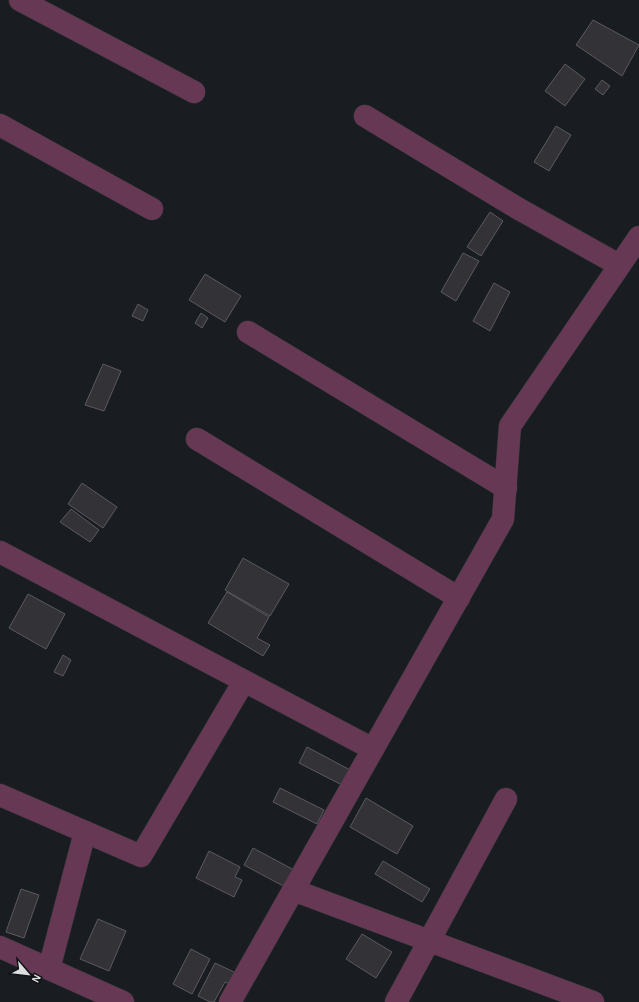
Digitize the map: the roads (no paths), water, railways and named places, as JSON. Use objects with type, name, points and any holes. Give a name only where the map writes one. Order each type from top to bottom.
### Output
[{"type":"street","points":[[20,0],[194,92]]},
{"type":"street","points":[[366,116],[520,209],[620,265]]},
{"type":"street","points":[[0,126],[152,209]]},
{"type":"street","points":[[230,1002],[503,519],[510,426],[639,237]]},
{"type":"street","points":[[248,332],[506,488]]},
{"type":"street","points":[[197,439],[459,598]]},
{"type":"street","points":[[0,552],[373,749]]},
{"type":"street","points":[[0,795],[140,856],[244,681]]},
{"type":"street","points":[[396,1002],[506,799]]},
{"type":"street","points":[[49,969],[85,832]]},
{"type":"street","points":[[293,890],[428,942],[593,1002]]},
{"type":"street","points":[[0,947],[123,1002]]}]
